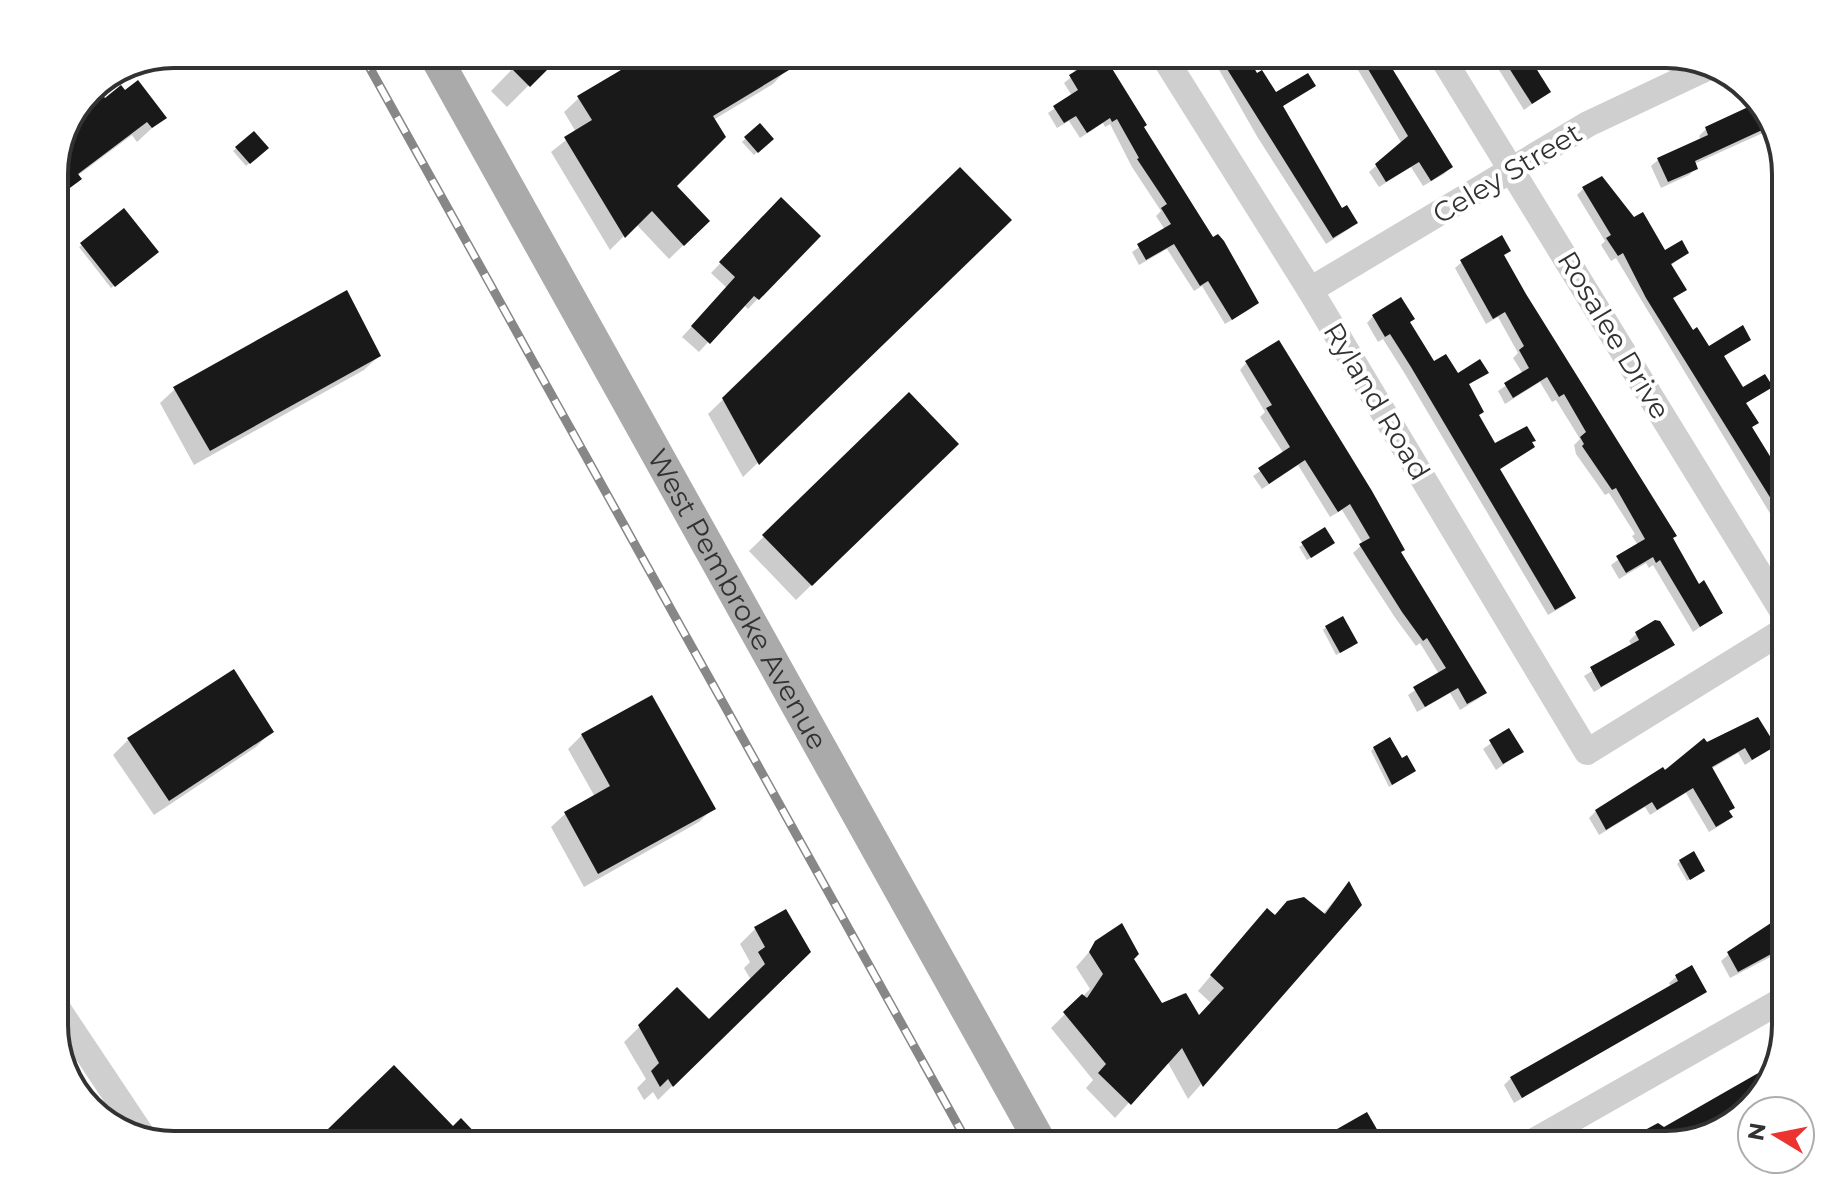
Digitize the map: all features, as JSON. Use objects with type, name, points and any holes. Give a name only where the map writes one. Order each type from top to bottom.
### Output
[{"type":"main road","name":"West Pembroke Avenue","points":[[442,68],[1034,1131]]},
{"type":"street","name":"Ryland Road","points":[[1171,68],[1310,290],[1587,752],[1772,638]]},
{"type":"street","name":"Rosalee Drive","points":[[1449,68],[1772,594]]},
{"type":"street","name":"Celey Street","points":[[1310,290],[1588,124],[1696,73]]},
{"type":"street","points":[[1552,1131],[1772,1006]]},
{"type":"street","points":[[68,1024],[134,1122]]},
{"type":"building","points":[[511,68],[549,68],[530,87]]},
{"type":"building","points":[[624,68],[789,70],[713,116],[726,137],[677,186],[710,221],[684,246],[652,211],[625,238],[564,137],[592,120],[577,96]]},
{"type":"building","points":[[1080,68],[1112,68],[1147,125],[1144,127],[1213,237],[1218,234],[1224,241],[1259,303],[1232,320],[1208,281],[1200,286],[1174,244],[1146,260],[1137,244],[1171,224],[1161,208],[1167,204],[1137,159],[1117,119],[1112,122],[1110,118],[1087,133],[1076,116],[1064,123],[1053,106],[1078,90],[1069,75]]},
{"type":"building","points":[[1254,68],[1257,73],[1262,70],[1276,92],[1308,73],[1316,86],[1283,106],[1342,208],[1347,205],[1358,223],[1333,238],[1227,69]]},
{"type":"building","points":[[1367,68],[1392,68],[1453,167],[1431,181],[1419,162],[1386,182],[1375,164],[1408,136]]},
{"type":"building","points":[[1509,68],[1536,68],[1551,92],[1532,104]]},
{"type":"building","points":[[138,80],[167,118],[152,128],[147,122],[78,174],[82,179],[68,189],[68,167],[79,127],[103,95],[105,98],[121,85],[125,90]]},
{"type":"building","points":[[1748,107],[1762,130],[1695,161],[1698,169],[1668,182],[1657,158],[1708,135],[1705,127]]},
{"type":"building","points":[[760,123],[774,139],[758,153],[744,137]]},
{"type":"building","points":[[254,131],[269,148],[250,164],[235,147]]},
{"type":"building","points":[[960,167],[1012,220],[759,465],[722,398]]},
{"type":"building","points":[[1602,176],[1634,217],[1643,212],[1665,250],[1682,240],[1689,253],[1671,264],[1687,290],[1673,298],[1693,330],[1697,327],[1709,346],[1743,325],[1751,340],[1724,356],[1743,387],[1765,374],[1772,385],[1746,403],[1759,423],[1752,427],[1772,460],[1772,500],[1646,298],[1623,253],[1618,256],[1606,238],[1611,235],[1582,187]]},
{"type":"building","points":[[781,197],[821,236],[759,300],[754,296],[710,344],[691,326],[735,277],[719,262]]},
{"type":"building","points":[[124,208],[159,252],[115,287],[80,243]]},
{"type":"building","points":[[1502,235],[1511,251],[1504,255],[1526,294],[1677,536],[1673,538],[1699,584],[1704,580],[1723,613],[1700,627],[1660,560],[1656,563],[1653,557],[1626,573],[1616,556],[1645,539],[1616,488],[1612,490],[1582,446],[1580,437],[1586,432],[1564,394],[1559,397],[1547,377],[1513,398],[1504,383],[1529,368],[1519,350],[1524,346],[1505,312],[1493,319],[1460,260]]},
{"type":"building","points":[[347,290],[381,356],[210,451],[173,387]]},
{"type":"building","points":[[1401,297],[1415,319],[1410,322],[1434,361],[1446,354],[1458,373],[1480,359],[1489,373],[1469,384],[1484,412],[1479,415],[1495,443],[1527,426],[1536,441],[1532,442],[1535,447],[1500,469],[1576,598],[1555,610],[1411,367],[1390,334],[1385,337],[1372,315]]},
{"type":"building","points":[[1279,340],[1372,491],[1405,550],[1401,552],[1487,693],[1467,704],[1458,688],[1425,707],[1413,687],[1446,668],[1427,638],[1423,641],[1402,612],[1359,544],[1370,538],[1350,504],[1338,512],[1305,460],[1269,484],[1258,468],[1290,447],[1266,408],[1272,405],[1245,361]]},
{"type":"building","points":[[909,392],[959,444],[812,586],[762,535]]},
{"type":"building","points":[[1325,527],[1335,543],[1311,558],[1301,542]]},
{"type":"building","points":[[1343,616],[1358,643],[1340,653],[1325,626]]},
{"type":"building","points":[[1655,620],[1660,621],[1675,645],[1601,687],[1590,667],[1639,640],[1635,632]]},
{"type":"building","points":[[234,669],[274,732],[169,801],[127,738]]},
{"type":"building","points":[[652,695],[716,809],[598,874],[564,812],[610,786],[581,734]]},
{"type":"building","points":[[1758,717],[1772,740],[1772,748],[1752,760],[1745,748],[1712,767],[1735,808],[1729,811],[1733,817],[1716,827],[1693,788],[1657,810],[1652,802],[1606,830],[1595,810],[1663,767],[1665,770],[1704,738],[1707,742]]},
{"type":"building","points":[[1509,728],[1524,752],[1503,764],[1489,740]]},
{"type":"building","points":[[1390,737],[1402,758],[1407,755],[1416,771],[1392,785],[1373,747]]},
{"type":"building","points":[[1694,851],[1705,871],[1690,880],[1679,860]]},
{"type":"building","points":[[1349,881],[1362,905],[1203,1087],[1182,1048],[1131,1105],[1098,1073],[1106,1064],[1063,1012],[1082,994],[1087,998],[1103,974],[1089,952],[1095,941],[1122,923],[1139,954],[1134,959],[1162,1003],[1186,993],[1199,1015],[1224,988],[1210,975],[1267,908],[1275,915],[1287,901],[1304,897],[1325,914]]},
{"type":"building","points":[[786,909],[811,952],[673,1087],[668,1079],[660,1087],[651,1071],[659,1063],[638,1025],[677,987],[709,1019],[765,964],[758,952],[765,947],[754,927]]},
{"type":"building","points":[[1772,922],[1772,954],[1738,972],[1727,952]]},
{"type":"building","points":[[1692,965],[1707,992],[1522,1098],[1510,1077],[1678,981],[1675,975]]},
{"type":"building","points":[[394,1065],[453,1126],[461,1118],[473,1131],[330,1131],[328,1129]]},
{"type":"building","points":[[1761,1071],[1746,1095],[1736,1095],[1736,1105],[1719,1117],[1680,1130],[1645,1131],[1658,1123],[1664,1127]]},
{"type":"building","points":[[1367,1112],[1378,1131],[1334,1131]]},
{"type":"railway","points":[[370,68],[961,1131]]}]
